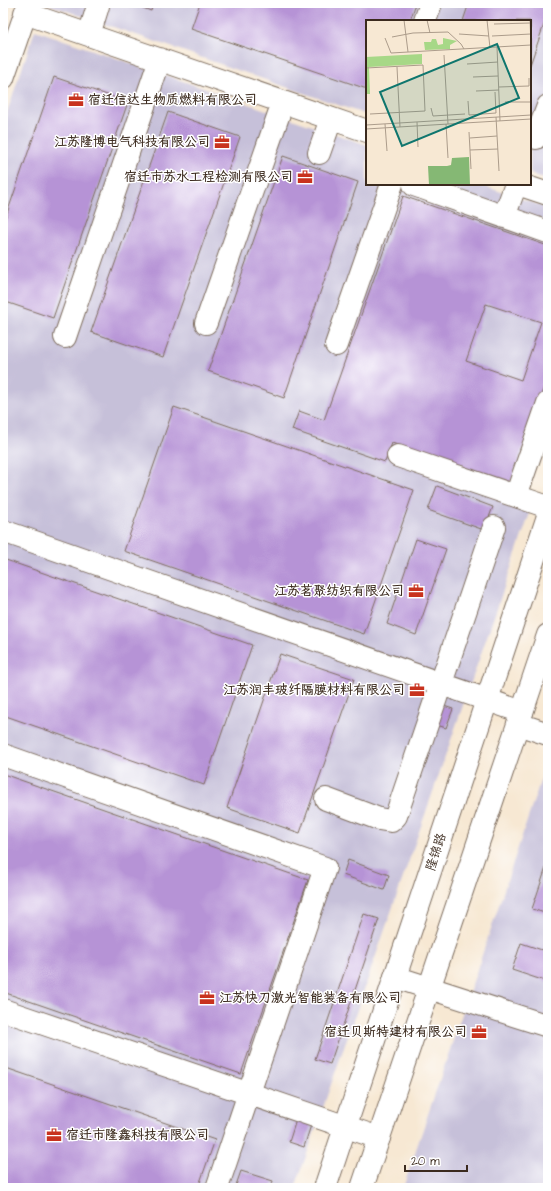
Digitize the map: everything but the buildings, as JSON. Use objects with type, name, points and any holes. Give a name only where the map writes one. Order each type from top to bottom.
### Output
[{"type":"main road","points":[[425,20],[431,3]]},
{"type":"main road","points":[[89,35],[98,6]]},
{"type":"main road","points":[[3,75],[27,8],[89,35],[366,131]]},
{"type":"main road","points":[[65,337],[160,60]]},
{"type":"main road","points":[[206,323],[282,102]]},
{"type":"main road","points":[[536,138],[548,106]]},
{"type":"main road","points":[[319,153],[331,119]]},
{"type":"main road","points":[[336,345],[392,185]]},
{"type":"main road","points":[[417,185],[548,232]]},
{"type":"main road","points":[[504,217],[517,185]]},
{"type":"main road","points":[[520,185],[548,194]]},
{"type":"main road","points":[[516,496],[548,403]]},
{"type":"main road","points":[[398,456],[548,507]]},
{"type":"main road","name":"隆锦路","points":[[325,1188],[548,516]]},
{"type":"main road","points":[[326,799],[379,819],[391,821],[396,816],[494,527]]},
{"type":"main road","points":[[3,532],[487,700],[548,734]]},
{"type":"main road","points":[[362,1188],[548,635]]},
{"type":"main road","points":[[3,755],[325,868],[218,1188]]},
{"type":"main road","points":[[395,977],[548,1026]]},
{"type":"main road","points":[[3,1010],[379,1138]]},
{"type":"shaded area","points":[[44,3],[548,3],[548,180],[531,173],[531,20],[366,20],[366,115]]},
{"type":"shaded area","points":[[35,30],[366,145],[366,185],[481,185],[548,208],[548,427],[520,509],[530,513],[295,1188],[3,1188],[3,124]]},
{"type":"shaded area","name":"宿迁贝斯特建材有限公司","points":[[548,758],[548,1188],[403,1188],[495,917]]},
{"type":"place","name":"宿迁信达生物质燃料有限公司","points":[[76,100]]},
{"type":"place","name":"江苏隆博电气科技有限公司","points":[[222,142]]},
{"type":"place","name":"宿迁市苏水工程检测有限公司","points":[[305,177]]},
{"type":"place","name":"江苏茗聚纺织有限公司","points":[[416,591]]},
{"type":"place","name":"江苏润丰玻纤隔膜材料有限公司","points":[[417,690]]},
{"type":"place","name":"江苏快刀激光智能装备有限公司","points":[[207,998]]},
{"type":"place","name":"宿迁贝斯特建材有限公司","points":[[479,1032]]},
{"type":"place","name":"宿迁市隆鑫科技有限公司","points":[[54,1135]]}]
